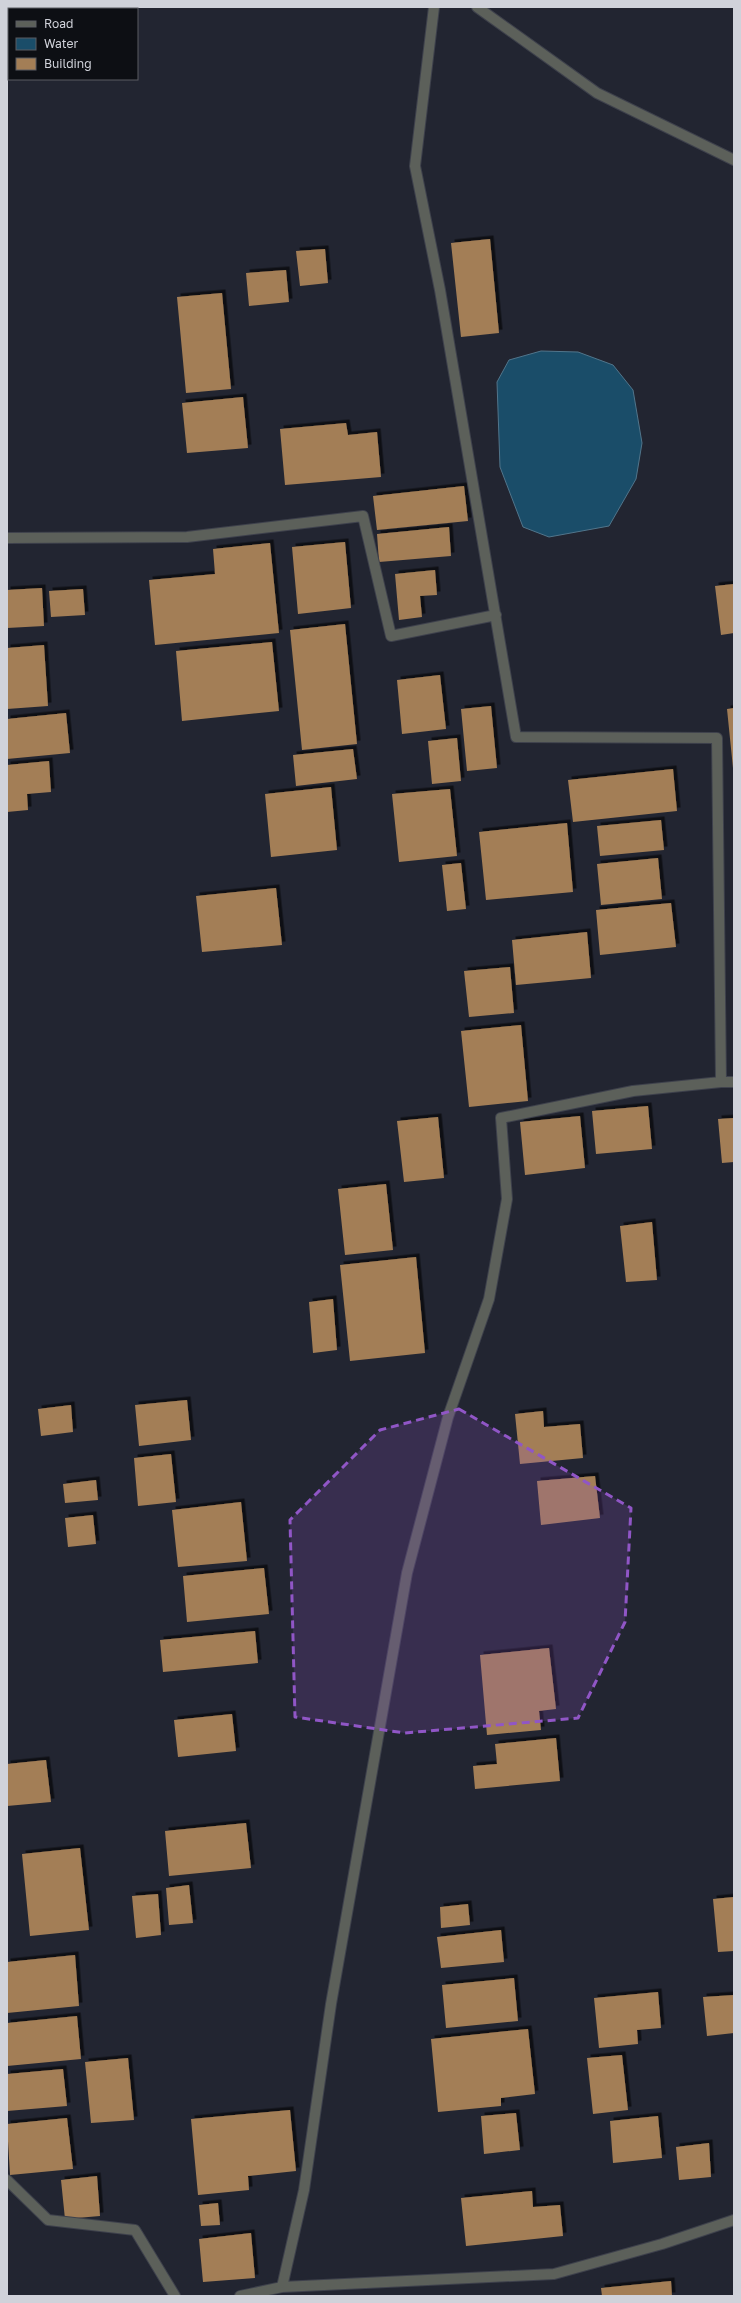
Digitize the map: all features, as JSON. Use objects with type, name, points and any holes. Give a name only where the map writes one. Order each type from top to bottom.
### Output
[{"type":"street","points":[[434,7],[415,166],[440,290],[516,737],[717,738],[721,1082]]},
{"type":"street","points":[[477,7],[597,93],[734,160]]},
{"type":"street","points":[[7,538],[187,537],[363,516],[391,636],[496,615]]},
{"type":"street","points":[[282,2288],[304,2190],[331,2004],[407,1573],[448,1417],[489,1299],[507,1199],[501,1118],[633,1091],[734,1082]]},
{"type":"street","points":[[7,2180],[48,2220],[135,2230],[175,2296]]},
{"type":"street","points":[[240,2296],[282,2288],[554,2274],[662,2244],[734,2220]]},
{"type":"highlighted area","points":[[459,1409],[631,1508],[625,1622],[578,1718],[405,1733],[295,1717],[290,1520],[380,1430]]},
{"type":"water","points":[[541,351],[578,352],[613,365],[633,390],[642,443],[636,479],[609,526],[549,537],[523,527],[500,467],[497,382],[509,360]]},
{"type":"building","points":[[490,239],[499,333],[461,337],[451,243]]},
{"type":"building","points":[[325,249],[328,283],[300,286],[296,251]]},
{"type":"building","points":[[286,270],[289,302],[249,306],[246,273]]},
{"type":"building","points":[[222,293],[231,389],[186,393],[177,297]]},
{"type":"building","points":[[243,397],[248,448],[187,453],[182,403]]},
{"type":"building","points":[[346,423],[348,435],[377,432],[381,477],[285,485],[280,429]]},
{"type":"building","points":[[464,486],[468,521],[377,530],[373,496]]},
{"type":"building","points":[[449,527],[451,556],[379,562],[377,534]]},
{"type":"building","points":[[345,542],[351,608],[298,614],[292,547]]},
{"type":"building","points":[[270,543],[279,633],[155,645],[149,580],[215,574],[213,549]]},
{"type":"building","points":[[435,570],[437,595],[420,596],[422,617],[399,620],[395,574]]},
{"type":"building","points":[[734,584],[734,633],[721,635],[715,586]]},
{"type":"building","points":[[42,588],[44,626],[7,628],[7,590]]},
{"type":"building","points":[[83,589],[85,615],[51,617],[49,591]]},
{"type":"building","points":[[345,624],[357,744],[302,750],[290,630]]},
{"type":"building","points":[[272,642],[279,711],[182,721],[176,651]]},
{"type":"building","points":[[44,645],[48,706],[7,709],[7,648]]},
{"type":"building","points":[[440,675],[446,729],[402,734],[397,680]]},
{"type":"building","points":[[491,706],[497,768],[467,771],[461,709]]},
{"type":"building","points":[[734,708],[734,768],[733,768],[727,709]]},
{"type":"building","points":[[66,713],[70,753],[7,759],[7,719]]},
{"type":"building","points":[[457,738],[461,781],[432,784],[428,741]]},
{"type":"building","points":[[353,749],[357,779],[296,786],[293,755]]},
{"type":"building","points":[[49,761],[51,792],[27,794],[28,810],[7,812],[7,765]]},
{"type":"building","points":[[673,769],[677,811],[573,822],[568,780]]},
{"type":"building","points":[[331,787],[337,850],[271,857],[265,794]]},
{"type":"building","points":[[450,789],[457,856],[399,862],[392,794]]},
{"type":"building","points":[[661,820],[664,850],[600,856],[597,826]]},
{"type":"building","points":[[567,823],[573,892],[486,900],[479,832]]},
{"type":"building","points":[[658,858],[662,899],[601,905],[597,864]]},
{"type":"building","points":[[461,863],[466,909],[447,911],[442,865]]},
{"type":"building","points":[[276,888],[282,945],[202,952],[196,896]]},
{"type":"building","points":[[671,903],[676,947],[600,955],[596,910]]},
{"type":"building","points":[[587,932],[591,978],[516,985],[512,940]]},
{"type":"building","points":[[510,967],[514,1013],[469,1017],[464,971]]},
{"type":"building","points":[[521,1025],[528,1101],[469,1107],[461,1031]]},
{"type":"building","points":[[648,1106],[652,1149],[596,1154],[592,1111]]},
{"type":"building","points":[[580,1116],[585,1168],[525,1175],[520,1122]]},
{"type":"building","points":[[438,1117],[444,1178],[404,1182],[397,1121]]},
{"type":"building","points":[[734,1118],[734,1162],[722,1163],[718,1119]]},
{"type":"building","points":[[386,1184],[393,1250],[345,1255],[338,1189]]},
{"type":"building","points":[[652,1222],[657,1280],[626,1282],[620,1226]]},
{"type":"building","points":[[416,1257],[425,1353],[350,1361],[340,1265]]},
{"type":"building","points":[[333,1299],[337,1350],[313,1353],[309,1302]]},
{"type":"building","points":[[187,1400],[191,1440],[139,1446],[135,1405]]},
{"type":"building","points":[[71,1405],[73,1432],[41,1436],[38,1409]]},
{"type":"building","points":[[543,1411],[544,1427],[580,1424],[583,1458],[520,1464],[515,1414]]},
{"type":"building","points":[[171,1454],[176,1502],[138,1506],[134,1458]]},
{"type":"building","points":[[595,1476],[600,1518],[541,1525],[537,1481]]},
{"type":"building","points":[[96,1480],[98,1500],[65,1503],[63,1484]]},
{"type":"building","points":[[241,1502],[247,1561],[178,1567],[172,1510]]},
{"type":"building","points":[[93,1515],[96,1544],[68,1547],[65,1518]]},
{"type":"building","points":[[264,1568],[269,1614],[187,1622],[183,1576]]},
{"type":"building","points":[[255,1631],[258,1663],[163,1672],[160,1640]]},
{"type":"building","points":[[549,1648],[556,1709],[539,1711],[541,1730],[487,1735],[480,1655]]},
{"type":"building","points":[[232,1714],[236,1751],[178,1757],[174,1720]]},
{"type":"building","points":[[556,1738],[560,1781],[475,1789],[473,1766],[497,1764],[495,1744]]},
{"type":"building","points":[[46,1760],[51,1802],[7,1806],[7,1764]]},
{"type":"building","points":[[246,1823],[251,1868],[169,1876],[165,1831]]},
{"type":"building","points":[[80,1848],[89,1930],[30,1936],[22,1854]]},
{"type":"building","points":[[189,1885],[193,1923],[169,1925],[166,1888]]},
{"type":"building","points":[[158,1894],[161,1935],[136,1938],[132,1896]]},
{"type":"building","points":[[734,1897],[734,1951],[718,1952],[713,1899]]},
{"type":"building","points":[[468,1904],[470,1925],[441,1928],[440,1907]]},
{"type":"building","points":[[501,1930],[504,1962],[441,1968],[437,1937]]},
{"type":"building","points":[[75,1955],[79,2006],[7,2013],[7,1962]]},
{"type":"building","points":[[514,1978],[518,2021],[446,2028],[442,1985]]},
{"type":"building","points":[[658,1992],[661,2028],[637,2030],[638,2044],[599,2048],[594,1998]]},
{"type":"building","points":[[734,1995],[734,2033],[707,2036],[703,1997]]},
{"type":"building","points":[[77,2016],[81,2059],[7,2066],[7,2023]]},
{"type":"building","points":[[528,2029],[535,2094],[501,2098],[501,2106],[438,2112],[431,2039]]},
{"type":"building","points":[[622,2055],[628,2110],[593,2114],[587,2058]]},
{"type":"building","points":[[128,2058],[134,2120],[91,2123],[85,2062]]},
{"type":"building","points":[[63,2069],[67,2106],[7,2111],[7,2074]]},
{"type":"building","points":[[290,2110],[296,2171],[248,2176],[249,2190],[198,2195],[191,2119]]},
{"type":"building","points":[[516,2113],[520,2150],[484,2154],[481,2116]]},
{"type":"building","points":[[658,2116],[662,2158],[613,2163],[610,2121]]},
{"type":"building","points":[[67,2118],[73,2169],[10,2175],[7,2124]]},
{"type":"building","points":[[709,2143],[711,2177],[679,2180],[676,2147]]},
{"type":"building","points":[[97,2176],[100,2216],[65,2219],[61,2180]]},
{"type":"building","points":[[532,2191],[533,2207],[560,2205],[563,2236],[466,2246],[461,2198]]},
{"type":"building","points":[[218,2203],[220,2225],[201,2226],[199,2205]]},
{"type":"building","points":[[251,2233],[255,2278],[203,2282],[199,2239]]},
{"type":"building","points":[[671,2281],[672,2296],[602,2296],[601,2288]]}]
